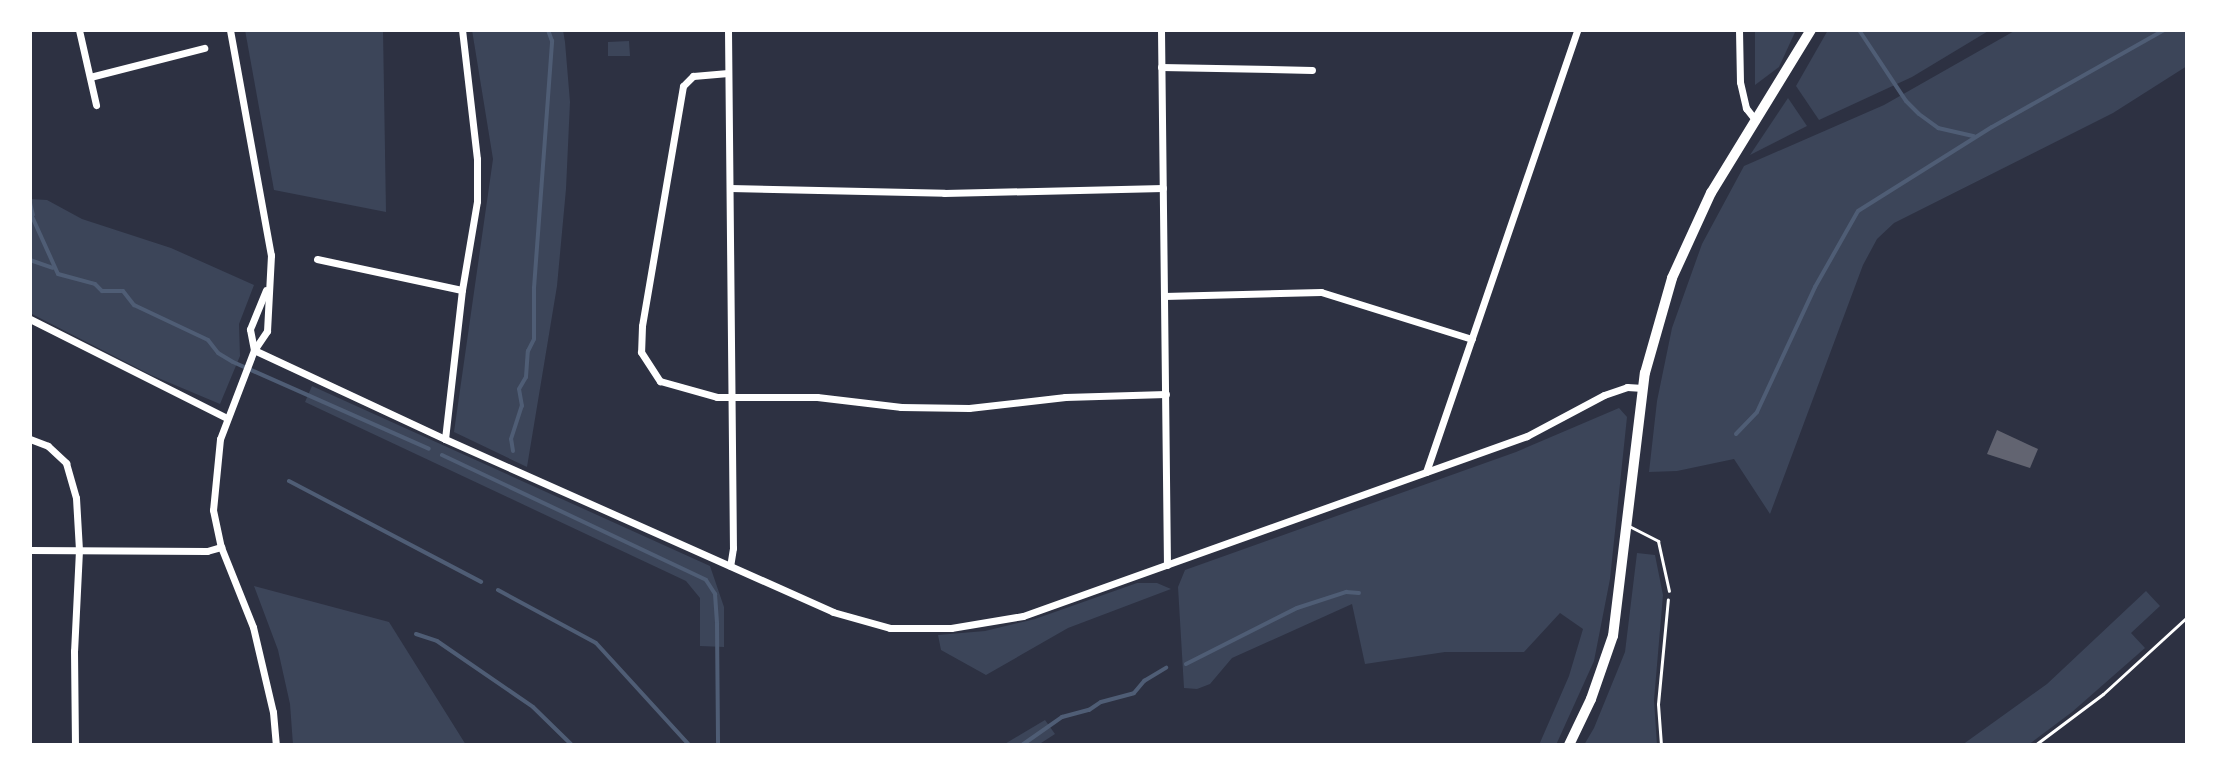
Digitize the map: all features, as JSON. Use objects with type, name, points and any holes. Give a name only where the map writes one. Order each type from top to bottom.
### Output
[{"type":"main road","points":[[1569,745],[1591,699],[1613,636],[1643,388],[1660,318],[1685,246],[1711,193],[1811,30]]},
{"type":"street","points":[[79,30],[96,105]]},
{"type":"street","points":[[230,30],[269,237],[267,331],[254,350],[227,418],[214,474],[213,510],[221,547],[253,627],[273,712],[276,745]]},
{"type":"street","points":[[445,439],[462,290],[477,201],[477,159],[462,30]]},
{"type":"street","points":[[728,30],[733,548],[730,566]]},
{"type":"street","points":[[1161,30],[1167,565]]},
{"type":"street","points":[[1426,472],[1577,30]]},
{"type":"street","points":[[1739,30],[1740,82],[1746,108],[1756,121]]},
{"type":"street","points":[[90,77],[204,48]]},
{"type":"street","points":[[1161,67],[1312,70]]},
{"type":"street","points":[[728,73],[693,76],[683,86],[641,352],[660,381],[717,397],[817,397],[901,407],[969,408],[1065,397],[1166,394]]},
{"type":"street","points":[[730,188],[944,193],[1163,188]]},
{"type":"street","points":[[317,259],[462,290]]},
{"type":"street","points":[[254,350],[250,329],[268,288]]},
{"type":"street","points":[[1164,296],[1321,292],[1472,339]]},
{"type":"street","points":[[30,319],[227,418]]},
{"type":"street","points":[[254,350],[833,612],[890,628],[951,628],[1023,616],[1527,436],[1604,395],[1627,387],[1643,388]]},
{"type":"street","points":[[30,439],[59,454],[72,474],[79,550],[74,651],[75,745]]},
{"type":"street","points":[[30,550],[207,551],[221,547]]},
{"type":"lane","points":[[1628,526],[1658,541],[1669,591]]},
{"type":"lane","points":[[2035,745],[2103,694],[2187,617]]},
{"type":"path","points":[[1661,745],[1658,704],[1669,591]]},
{"type":"shaded area","points":[[245,30],[383,30],[386,212],[274,190]]},
{"type":"shaded area","points":[[472,30],[563,30],[565,42],[570,102],[566,189],[557,286],[527,467],[454,432],[493,159]]},
{"type":"shaded area","points":[[1755,30],[1796,30],[1779,67],[1755,85]]},
{"type":"shaded area","points":[[1828,30],[1990,30],[1912,77],[1819,120],[1796,86]]},
{"type":"shaded area","points":[[2016,30],[2187,30],[2187,66],[2113,113],[1894,223],[1877,239],[1863,265],[1770,514],[1734,459],[1677,471],[1649,472],[1657,401],[1672,328],[1702,244],[1744,166],[1884,105]]},
{"type":"shaded area","points":[[629,41],[630,56],[608,56],[608,42]]},
{"type":"shaded area","points":[[1788,98],[1807,126],[1750,155]]},
{"type":"shaded area","points":[[30,199],[47,200],[82,219],[171,248],[254,285],[239,324],[240,356],[220,404],[151,375],[30,313]]},
{"type":"shaded area","points":[[312,386],[710,566],[724,607],[724,647],[700,646],[700,598],[686,581],[305,402]]},
{"type":"shaded area","points":[[1619,408],[1627,417],[1610,579],[1594,661],[1556,745],[1539,745],[1569,676],[1583,629],[1560,613],[1524,652],[1445,652],[1365,664],[1352,604],[1232,658],[1210,684],[1197,689],[1184,688],[1178,587],[1185,570],[1516,452]]},
{"type":"shaded area","points":[[1637,553],[1655,555],[1663,595],[1654,700],[1657,745],[1584,745],[1625,652]]},
{"type":"shaded area","points":[[1137,583],[1157,583],[1171,589],[1068,628],[986,675],[941,650],[938,635],[985,631],[1035,619]]},
{"type":"shaded area","points":[[254,586],[389,622],[466,745],[293,745],[290,704],[278,650]]},
{"type":"shaded area","points":[[2146,591],[2160,606],[2131,633],[2145,648],[2072,712],[2028,745],[1962,745],[2047,684]]},
{"type":"shaded area","points":[[1045,720],[1055,734],[1038,745],[1003,745]]},
{"type":"building","points":[[1997,430],[2038,449],[2030,468],[1987,454]]},
{"type":"waterway","points":[[513,451],[511,439],[522,406],[519,389],[526,377],[528,351],[534,339],[534,288],[552,41],[548,30]]},
{"type":"waterway","points":[[1859,30],[1906,101],[1919,114],[1938,128],[1974,136]]},
{"type":"waterway","points":[[1736,434],[1757,412],[1815,287],[1858,211],[1992,127],[2164,30]]},
{"type":"waterway","points":[[30,203],[33,215]]},
{"type":"waterway","points":[[30,212],[58,274],[95,284],[102,291],[123,291],[134,305],[208,340],[218,353],[233,362],[429,449]]},
{"type":"waterway","points":[[30,260],[53,268]]},
{"type":"waterway","points":[[442,455],[706,580],[715,594],[718,745]]},
{"type":"waterway","points":[[289,481],[481,582]]},
{"type":"waterway","points":[[498,590],[596,643],[689,745]]},
{"type":"waterway","points":[[1186,664],[1297,608],[1346,592],[1359,593]]},
{"type":"waterway","points":[[416,634],[437,641],[533,707],[572,745]]},
{"type":"waterway","points":[[1022,745],[1062,717],[1134,693],[1144,681],[1166,668]]}]
